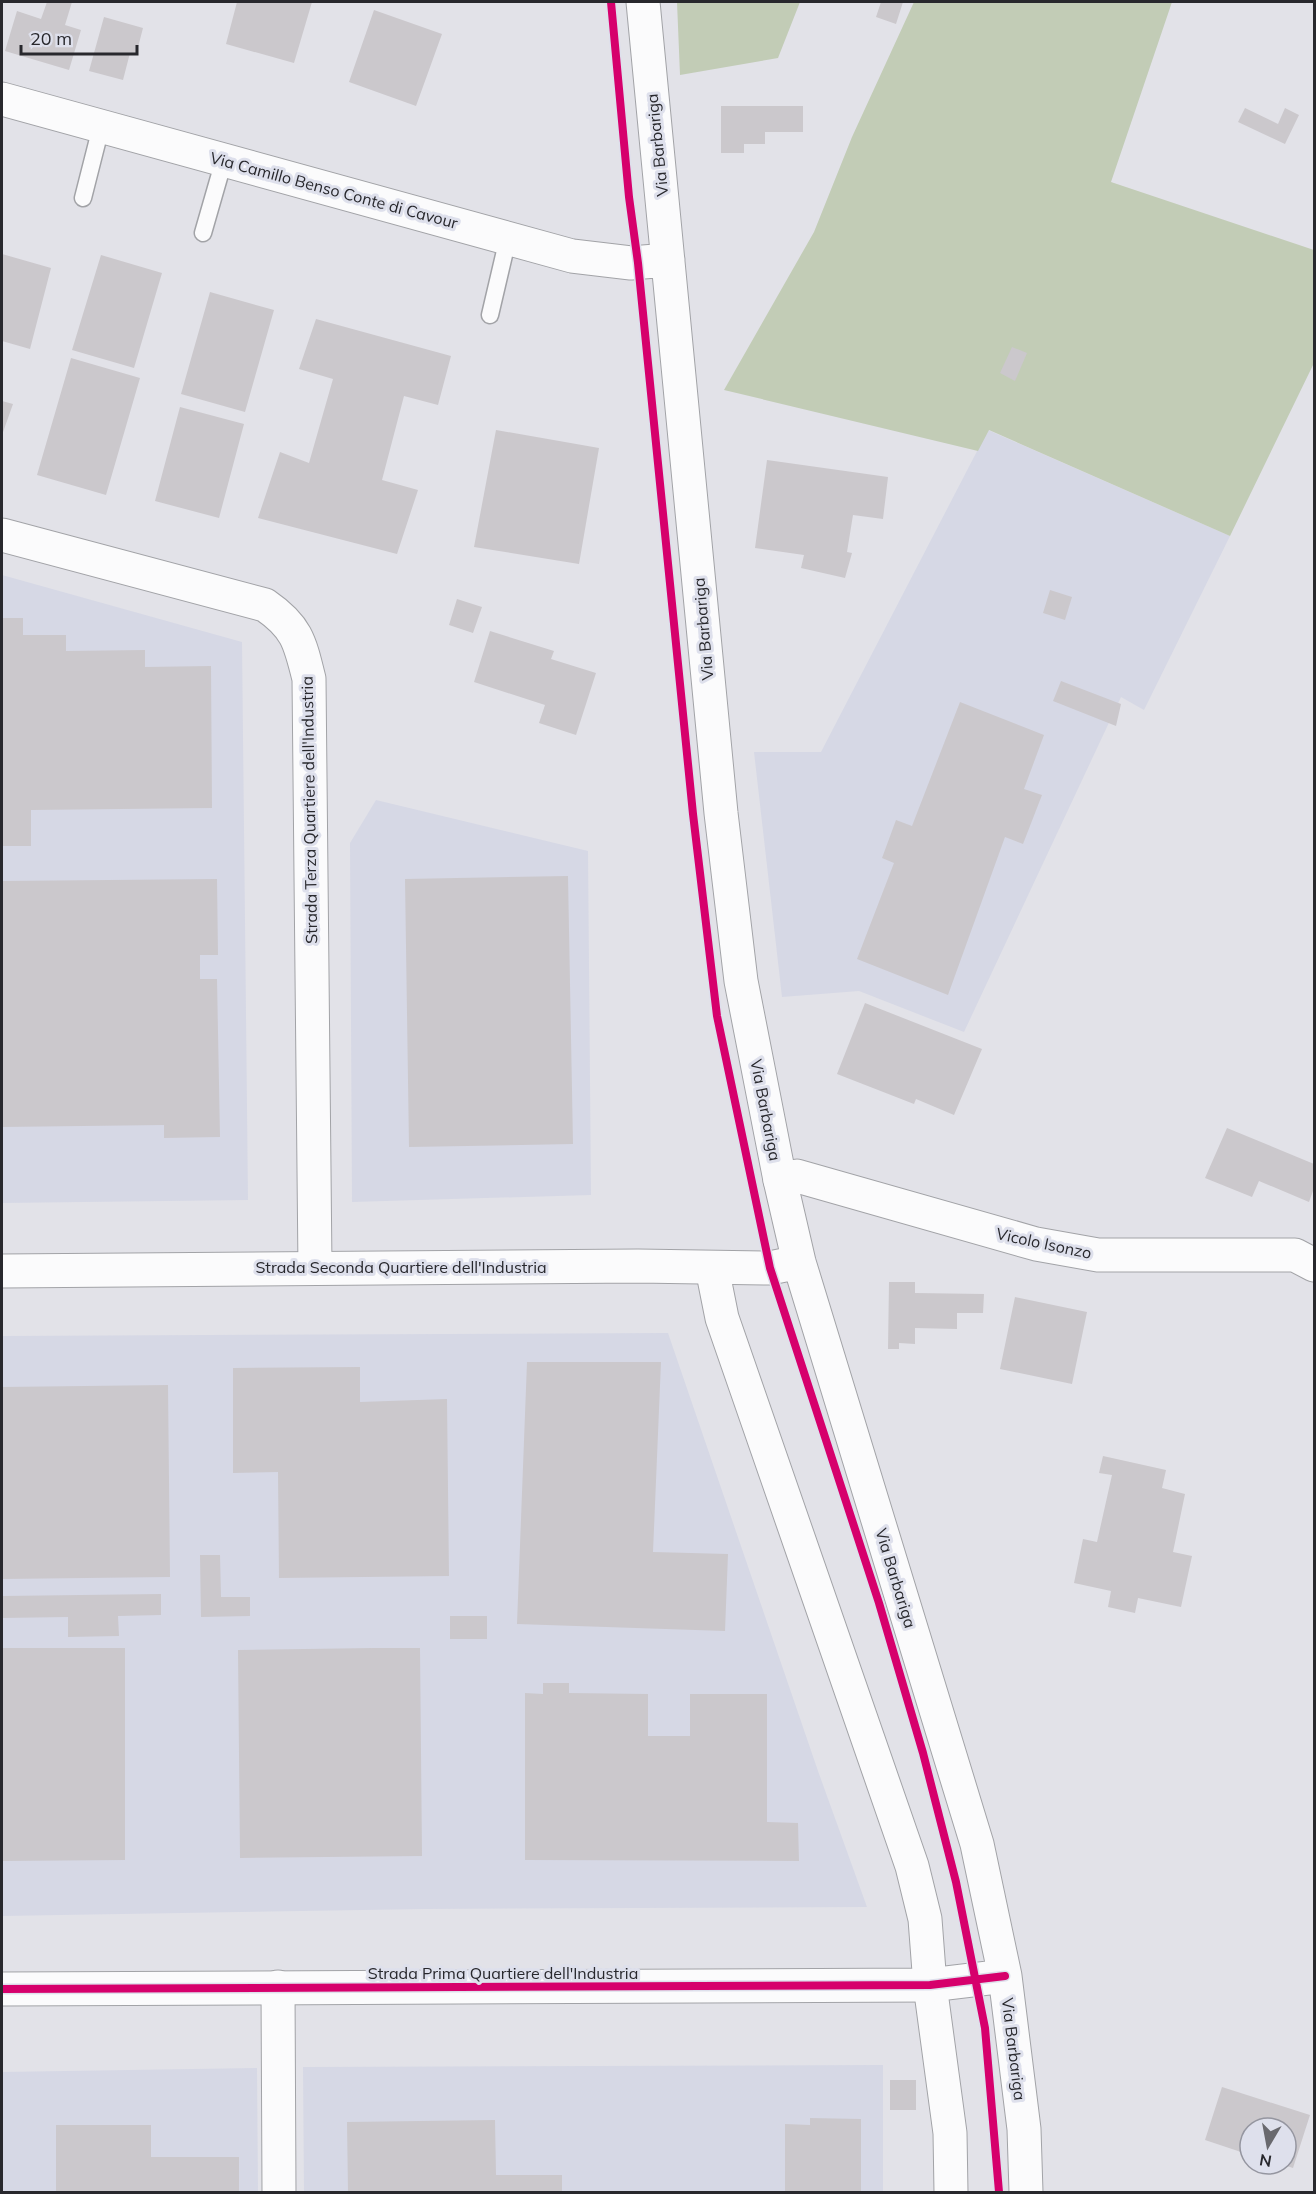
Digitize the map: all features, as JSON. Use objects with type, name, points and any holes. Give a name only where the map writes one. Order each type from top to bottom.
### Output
[{"type":"street","name":"Via Barbariga","points":[[643,2],[721,813],[741,981],[780,1180],[799,1262],[977,1844],[1005,1977],[1024,2129],[1026,2193]]},
{"type":"street","name":"Via Camillo Benso Conte di Cavour","points":[[2,99],[572,256],[631,263],[668,260]]},
{"type":"street","name":"Strada Terza Quartiere dell'Industria","points":[[2,535],[265,605],[292,627],[302,647],[309,679],[315,1268]]},
{"type":"street","name":"Vicolo Isonzo","points":[[780,1180],[797,1176],[1036,1244],[1098,1255],[1295,1255],[1314,1265]]},
{"type":"street","name":"Strada Seconda Quartiere dell'Industria","points":[[2,1271],[638,1266],[770,1268],[799,1262]]},
{"type":"street","points":[[712,1268],[722,1318],[912,1866],[925,1919],[930,1985],[950,2133],[951,2193]]},
{"type":"street","name":"Strada Prima Quartiere dell'Industria","points":[[2,1989],[930,1985],[1005,1977]]},
{"type":"street","points":[[278,1987],[279,2193]]},
{"type":"lane","points":[[83,198],[101,127]]},
{"type":"lane","points":[[203,233],[224,160]]},
{"type":"lane","points":[[490,315],[508,238]]},
{"type":"shaded area","points":[[988,430],[1230,536],[1144,710],[1121,697],[964,1032],[859,991],[782,997],[754,752],[821,752]]},
{"type":"shaded area","points":[[2,575],[242,642],[248,1200],[2,1203]]},
{"type":"shaded area","points":[[376,800],[588,851],[591,1195],[352,1202],[350,843]]},
{"type":"shaded area","points":[[668,1333],[867,1907],[424,1909],[2,1916],[2,1336]]},
{"type":"shaded area","points":[[883,2065],[883,2192],[304,2192],[303,2067]]},
{"type":"shaded area","points":[[257,2068],[258,2192],[2,2192],[2,2072]]},
{"type":"green space","points":[[677,2],[800,2],[778,58],[680,75]]},
{"type":"green space","points":[[914,2],[1172,2],[1111,182],[1314,250],[1314,363],[1230,536],[989,430],[978,451],[724,390],[814,232],[852,137]]},
{"type":"building","points":[[47,2],[72,2],[65,25],[81,30],[69,70],[5,51],[17,11],[41,19]]},
{"type":"building","points":[[237,2],[312,2],[294,63],[226,44]]},
{"type":"building","points":[[881,2],[903,2],[896,24],[876,17]]},
{"type":"building","points":[[374,10],[442,34],[416,106],[349,82]]},
{"type":"building","points":[[104,17],[143,28],[136,55],[130,53],[123,80],[89,71]]},
{"type":"building","points":[[721,106],[803,106],[803,132],[765,132],[765,144],[744,144],[744,153],[721,153]]},
{"type":"building","points":[[1245,108],[1278,124],[1285,108],[1299,115],[1285,144],[1238,122]]},
{"type":"building","points":[[2,254],[51,268],[30,349],[2,341]]},
{"type":"building","points":[[101,255],[162,273],[134,368],[72,350]]},
{"type":"building","points":[[210,292],[274,310],[245,412],[181,394]]},
{"type":"building","points":[[316,319],[451,356],[438,405],[404,396],[382,480],[418,490],[397,554],[258,518],[280,452],[309,463],[333,379],[299,369]]},
{"type":"building","points":[[1012,347],[1027,353],[1015,381],[1000,373]]},
{"type":"building","points":[[71,358],[140,378],[106,495],[37,475]]},
{"type":"building","points":[[2,401],[13,404],[2,435]]},
{"type":"building","points":[[180,407],[244,424],[219,518],[155,501]]},
{"type":"building","points":[[496,430],[599,448],[579,564],[474,547]]},
{"type":"building","points":[[767,460],[888,477],[883,519],[853,515],[847,552],[852,553],[845,578],[801,568],[804,555],[755,548]]},
{"type":"building","points":[[1050,590],[1072,597],[1065,620],[1043,613]]},
{"type":"building","points":[[457,599],[482,607],[473,633],[449,625]]},
{"type":"building","points":[[2,618],[23,618],[23,635],[66,635],[66,651],[145,650],[145,667],[211,666],[212,808],[31,810],[31,846],[2,846]]},
{"type":"building","points":[[490,631],[554,651],[551,659],[596,673],[576,735],[539,723],[545,705],[474,682]]},
{"type":"building","points":[[1061,681],[1121,704],[1116,726],[1053,701]]},
{"type":"building","points":[[960,702],[1044,735],[1024,789],[1042,795],[1023,844],[1005,837],[948,995],[857,959],[894,863],[882,858],[896,820],[912,826]]},
{"type":"building","points":[[568,876],[573,1144],[409,1147],[405,879]]},
{"type":"building","points":[[217,879],[218,955],[200,955],[200,979],[217,979],[220,1137],[164,1138],[164,1125],[2,1127],[2,881]]},
{"type":"building","points":[[865,1003],[982,1049],[954,1115],[916,1099],[914,1104],[837,1074]]},
{"type":"building","points":[[1227,1128],[1314,1164],[1314,1188],[1309,1202],[1259,1181],[1252,1197],[1205,1178]]},
{"type":"building","points":[[889,1282],[915,1282],[915,1293],[984,1294],[983,1313],[957,1313],[957,1329],[915,1328],[915,1344],[899,1343],[899,1349],[888,1349]]},
{"type":"building","points":[[1015,1297],[1087,1312],[1072,1384],[1000,1369]]},
{"type":"building","points":[[527,1362],[661,1362],[653,1552],[728,1554],[725,1631],[517,1624]]},
{"type":"building","points":[[360,1367],[360,1402],[447,1399],[449,1576],[279,1578],[278,1472],[233,1473],[233,1368]]},
{"type":"building","points":[[168,1385],[170,1577],[2,1579],[2,1387]]},
{"type":"building","points":[[1103,1456],[1166,1470],[1162,1488],[1185,1494],[1173,1552],[1192,1556],[1181,1607],[1138,1598],[1135,1613],[1108,1607],[1111,1591],[1074,1583],[1083,1539],[1097,1542],[1112,1475],[1099,1473]]},
{"type":"building","points":[[200,1555],[220,1555],[221,1597],[250,1597],[250,1616],[201,1617]]},
{"type":"building","points":[[161,1594],[161,1615],[118,1616],[119,1636],[68,1637],[68,1617],[2,1618],[2,1596]]},
{"type":"building","points":[[450,1616],[487,1616],[487,1639],[450,1639]]},
{"type":"building","points":[[2,1648],[125,1648],[125,1860],[2,1861]]},
{"type":"building","points":[[420,1648],[422,1856],[240,1858],[238,1650]]},
{"type":"building","points":[[543,1683],[569,1683],[569,1693],[648,1694],[648,1736],[690,1736],[690,1694],[767,1694],[767,1822],[798,1823],[799,1861],[525,1860],[525,1693],[543,1694]]},
{"type":"building","points":[[890,2080],[916,2080],[916,2110],[890,2110]]},
{"type":"building","points":[[1222,2087],[1310,2115],[1298,2152],[1298,2116],[1238,2116],[1238,2151],[1205,2140]]},
{"type":"building","points":[[810,2118],[861,2119],[861,2192],[785,2192],[785,2124],[810,2125]]},
{"type":"building","points":[[495,2120],[496,2175],[562,2175],[562,2192],[348,2192],[347,2122]]},
{"type":"building","points":[[56,2125],[151,2125],[151,2157],[239,2157],[239,2192],[56,2192]]},
{"type":"cycle path","points":[[611,2],[693,814],[717,1016],[770,1268],[879,1603],[923,1753],[956,1882],[985,2028],[999,2192]]},
{"type":"cycle path","points":[[2,1989],[930,1985],[1005,1976]]}]
